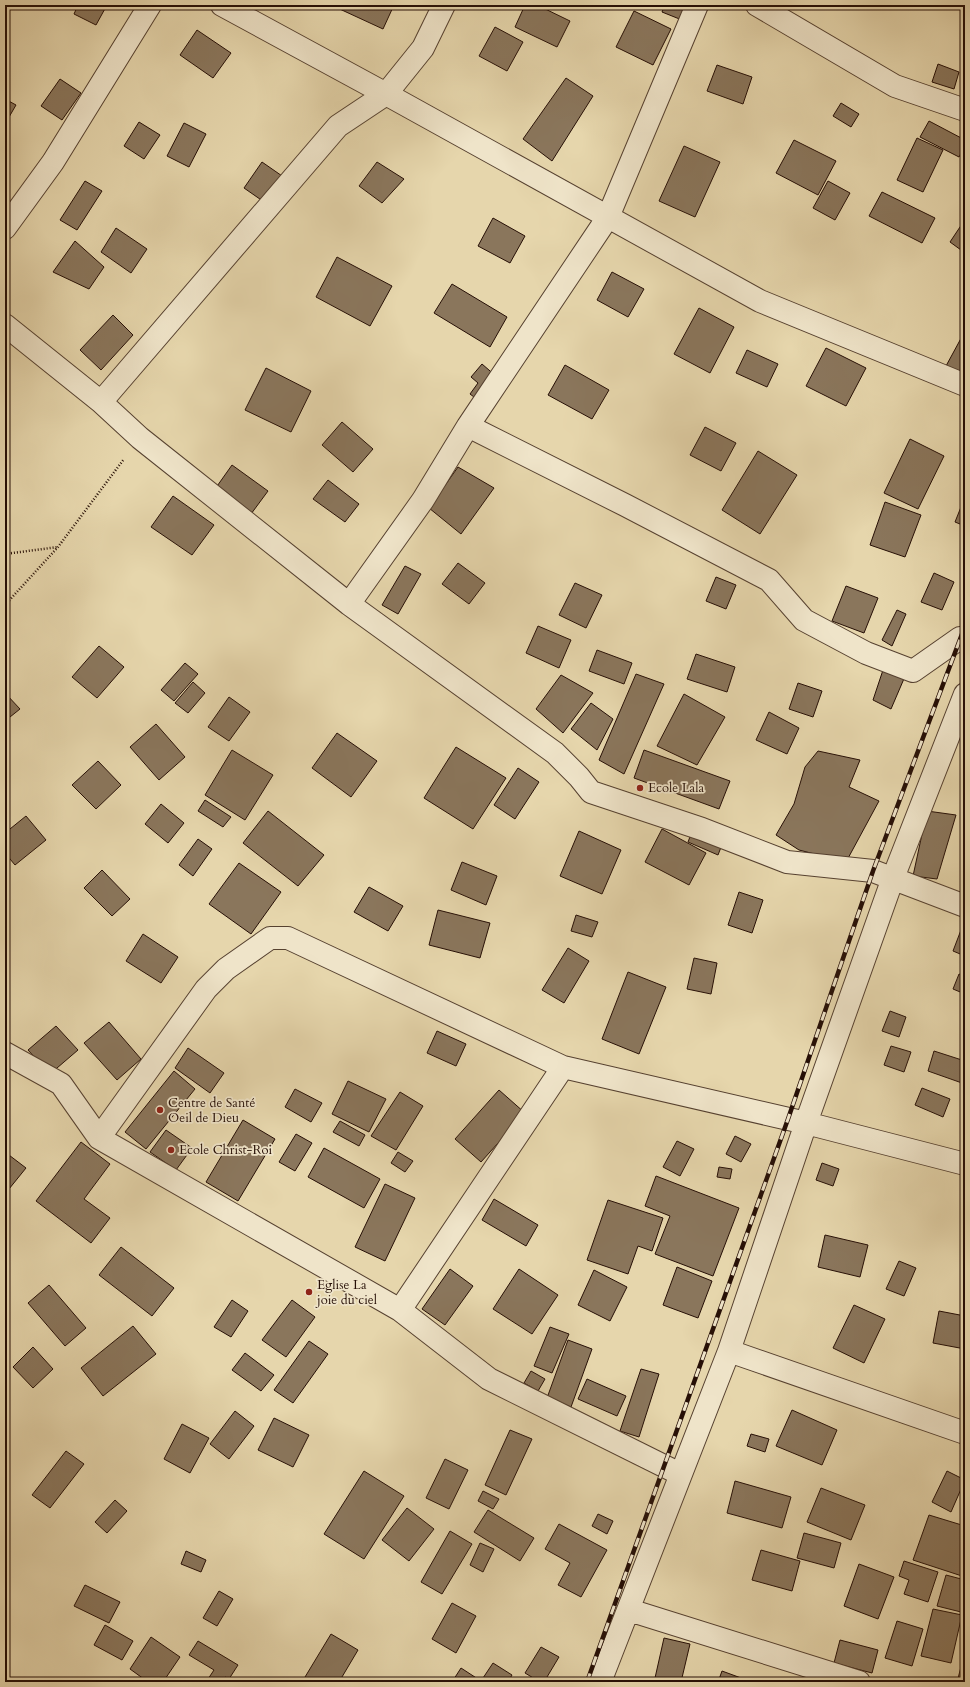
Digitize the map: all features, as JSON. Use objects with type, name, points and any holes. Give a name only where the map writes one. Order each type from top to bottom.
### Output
[{"type":"street","points":[[5,228],[53,162],[150,5]]},
{"type":"street","points":[[222,5],[386,94],[760,302],[965,385]]},
{"type":"street","points":[[101,402],[338,126],[386,94],[423,48],[444,5]]},
{"type":"street","points":[[349,604],[423,500],[468,426],[608,217],[697,5]]},
{"type":"street","points":[[757,5],[895,86],[965,110]]},
{"type":"street","points":[[5,324],[101,402],[140,438],[349,604],[555,753],[579,777],[591,792],[702,829],[787,862],[873,871],[965,906]]},
{"type":"street","points":[[468,426],[769,580],[804,620],[866,653],[913,671],[960,638],[965,640]]},
{"type":"street","points":[[600,1682],[729,1351],[806,1123],[893,878],[965,694]]},
{"type":"street","points":[[99,1138],[206,989],[226,969],[270,938],[288,938],[563,1067],[806,1123],[965,1164]]},
{"type":"street","points":[[5,1053],[62,1084],[99,1138],[400,1310],[489,1379],[680,1474]]},
{"type":"street","points":[[400,1310],[563,1067]]},
{"type":"street","points":[[729,1351],[965,1433]]},
{"type":"street","points":[[629,1610],[859,1682]]},
{"type":"path","points":[[5,605],[58,547],[140,438]]},
{"type":"path","points":[[5,554],[58,547]]},
{"type":"building","points":[[78,5],[107,5],[96,25],[74,14]]},
{"type":"building","points":[[331,5],[394,5],[383,29]]},
{"type":"building","points":[[525,5],[537,5],[570,21],[557,47],[515,27]]},
{"type":"building","points":[[665,5],[679,5],[687,9],[682,20],[662,12]]},
{"type":"building","points":[[786,5],[798,5],[796,9]]},
{"type":"building","points":[[634,11],[671,29],[653,65],[616,47]]},
{"type":"building","points":[[495,27],[523,42],[507,71],[479,56]]},
{"type":"building","points":[[197,30],[231,53],[213,78],[180,55]]},
{"type":"building","points":[[938,64],[959,72],[954,89],[932,82]]},
{"type":"building","points":[[717,65],[752,77],[743,104],[707,91]]},
{"type":"building","points":[[566,78],[593,96],[552,161],[523,139]]},
{"type":"building","points":[[60,79],[81,93],[62,120],[41,106]]},
{"type":"building","points":[[5,99],[16,105],[5,124]]},
{"type":"building","points":[[841,103],[859,114],[851,127],[833,116]]},
{"type":"building","points":[[929,121],[965,140],[965,146],[959,157],[920,137]]},
{"type":"building","points":[[139,122],[160,135],[144,159],[124,146]]},
{"type":"building","points":[[184,123],[206,134],[189,167],[167,156]]},
{"type":"building","points":[[917,138],[943,150],[923,192],[897,180]]},
{"type":"building","points":[[794,140],[836,161],[818,195],[776,173]]},
{"type":"building","points":[[684,146],[720,162],[695,217],[659,201]]},
{"type":"building","points":[[262,162],[285,178],[267,204],[244,188]]},
{"type":"building","points":[[377,162],[404,179],[382,203],[359,186]]},
{"type":"building","points":[[85,181],[102,191],[77,230],[60,220]]},
{"type":"building","points":[[828,181],[850,193],[835,220],[813,208]]},
{"type":"building","points":[[882,192],[935,218],[922,243],[869,216]]},
{"type":"building","points":[[493,218],[525,236],[510,263],[478,246]]},
{"type":"building","points":[[962,224],[965,226],[965,245],[961,250],[950,242]]},
{"type":"building","points":[[116,228],[147,249],[131,273],[101,252]]},
{"type":"building","points":[[75,241],[104,267],[89,289],[53,272]]},
{"type":"building","points":[[337,257],[392,286],[370,326],[316,297]]},
{"type":"building","points":[[612,272],[644,289],[628,317],[597,300]]},
{"type":"building","points":[[452,284],[507,317],[490,347],[434,313]]},
{"type":"building","points":[[699,308],[734,327],[710,373],[674,354]]},
{"type":"building","points":[[113,315],[133,335],[101,370],[80,350]]},
{"type":"building","points":[[965,331],[965,377],[946,366]]},
{"type":"building","points":[[826,348],[866,368],[846,406],[806,386]]},
{"type":"building","points":[[747,350],[778,364],[767,387],[736,373]]},
{"type":"building","points":[[482,364],[497,377],[478,400],[470,394],[478,383],[471,377]]},
{"type":"building","points":[[565,365],[609,390],[592,419],[548,395]]},
{"type":"building","points":[[266,368],[311,391],[291,432],[245,410]]},
{"type":"building","points":[[342,422],[373,449],[353,472],[322,445]]},
{"type":"building","points":[[705,427],[736,443],[721,471],[690,455]]},
{"type":"building","points":[[910,439],[944,456],[918,509],[884,493]]},
{"type":"building","points":[[758,451],[797,475],[760,534],[722,510]]},
{"type":"building","points":[[232,465],[268,491],[251,514],[215,489]]},
{"type":"building","points":[[458,467],[494,488],[461,534],[429,508]]},
{"type":"building","points":[[328,480],[359,504],[345,522],[313,499]]},
{"type":"building","points":[[173,496],[214,525],[192,555],[151,527]]},
{"type":"building","points":[[965,497],[965,526],[955,522]]},
{"type":"building","points":[[885,502],[921,515],[905,557],[870,545]]},
{"type":"building","points":[[458,563],[485,583],[469,604],[442,584]]},
{"type":"building","points":[[405,566],[421,574],[398,614],[382,605]]},
{"type":"building","points":[[934,573],[954,582],[942,610],[921,602]]},
{"type":"building","points":[[716,577],[736,585],[726,609],[706,601]]},
{"type":"building","points":[[575,583],[602,595],[586,628],[559,615]]},
{"type":"building","points":[[846,586],[878,598],[864,633],[832,621]]},
{"type":"building","points":[[897,610],[906,614],[892,646],[882,640]]},
{"type":"building","points":[[538,626],[571,640],[559,668],[526,653]]},
{"type":"building","points":[[99,646],[124,667],[97,698],[72,677]]},
{"type":"building","points":[[597,650],[632,663],[624,684],[589,671]]},
{"type":"building","points":[[696,654],[735,667],[727,692],[687,679]]},
{"type":"building","points":[[185,663],[198,674],[174,701],[161,690]]},
{"type":"building","points":[[884,667],[906,674],[891,709],[873,700]]},
{"type":"building","points":[[636,674],[664,684],[624,774],[599,760]]},
{"type":"building","points":[[561,675],[593,693],[563,733],[536,709]]},
{"type":"building","points":[[193,682],[205,693],[188,713],[175,703]]},
{"type":"building","points":[[798,683],[822,691],[813,717],[789,709]]},
{"type":"building","points":[[6,694],[20,709],[5,721],[5,695]]},
{"type":"building","points":[[684,694],[725,717],[697,765],[657,746]]},
{"type":"building","points":[[229,697],[250,712],[229,741],[208,727]]},
{"type":"building","points":[[591,703],[613,719],[597,750],[571,729]]},
{"type":"building","points":[[769,712],[799,728],[787,754],[756,740]]},
{"type":"building","points":[[156,724],[185,757],[159,780],[130,747]]},
{"type":"building","points":[[337,733],[377,761],[351,797],[312,768]]},
{"type":"building","points":[[456,747],[506,778],[473,829],[424,798]]},
{"type":"building","points":[[232,750],[273,775],[245,820],[205,795]]},
{"type":"building","points":[[644,750],[730,781],[719,809],[634,778]]},
{"type":"building","points":[[818,751],[860,760],[849,787],[879,801],[846,862],[799,850],[776,835],[794,804],[805,767]]},
{"type":"building","points":[[98,761],[121,785],[96,809],[72,785]]},
{"type":"building","points":[[518,768],[539,782],[515,819],[494,805]]},
{"type":"building","points":[[205,800],[231,817],[223,827],[198,811]]},
{"type":"building","points":[[161,804],[184,823],[168,843],[145,824]]},
{"type":"building","points":[[268,811],[324,855],[298,886],[243,843]]},
{"type":"building","points":[[927,811],[956,815],[937,879],[913,876]]},
{"type":"building","points":[[26,816],[46,840],[15,865],[5,853],[5,833]]},
{"type":"building","points":[[662,829],[706,853],[689,885],[645,862]]},
{"type":"building","points":[[693,829],[723,842],[718,855],[688,842]]},
{"type":"building","points":[[579,831],[621,850],[602,894],[560,876]]},
{"type":"building","points":[[198,839],[212,849],[193,876],[179,865]]},
{"type":"building","points":[[462,862],[497,876],[486,905],[451,890]]},
{"type":"building","points":[[239,863],[281,892],[251,934],[209,904]]},
{"type":"building","points":[[102,870],[130,899],[112,916],[84,888]]},
{"type":"building","points":[[369,887],[403,906],[388,931],[354,912]]},
{"type":"building","points":[[739,892],[763,900],[752,933],[728,925]]},
{"type":"building","points":[[438,910],[490,923],[480,958],[429,945]]},
{"type":"building","points":[[576,915],[598,922],[592,937],[571,931]]},
{"type":"building","points":[[961,930],[965,932],[965,956],[953,951]]},
{"type":"building","points":[[143,934],[178,957],[161,983],[126,961]]},
{"type":"building","points":[[568,948],[589,961],[564,1003],[542,990]]},
{"type":"building","points":[[694,958],[717,963],[711,994],[687,989]]},
{"type":"building","points":[[628,972],[666,987],[639,1054],[602,1039]]},
{"type":"building","points":[[959,974],[965,976],[965,994],[953,989]]},
{"type":"building","points":[[890,1011],[906,1017],[899,1037],[882,1031]]},
{"type":"building","points":[[109,1022],[141,1059],[117,1080],[84,1043]]},
{"type":"building","points":[[56,1026],[78,1050],[50,1074],[28,1050]]},
{"type":"building","points":[[437,1031],[466,1044],[456,1066],[427,1053]]},
{"type":"building","points":[[891,1046],[911,1052],[904,1072],[884,1065]]},
{"type":"building","name":"Centre de Santé Oeil de Dieu","points":[[188,1048],[224,1073],[210,1093],[175,1068]]},
{"type":"building","points":[[934,1051],[965,1061],[965,1076],[962,1083],[928,1071]]},
{"type":"building","name":"Centre de Santé Oeil de Dieu","points":[[174,1071],[195,1089],[146,1149],[125,1132]]},
{"type":"building","points":[[348,1081],[386,1099],[369,1132],[332,1114]]},
{"type":"building","points":[[922,1088],[950,1099],[943,1117],[915,1105]]},
{"type":"building","points":[[295,1089],[322,1103],[311,1122],[285,1107]]},
{"type":"building","points":[[499,1090],[525,1113],[481,1162],[455,1139]]},
{"type":"building","points":[[400,1092],[423,1106],[396,1150],[371,1136]]},
{"type":"building","points":[[243,1120],[275,1139],[238,1201],[206,1182]]},
{"type":"building","points":[[340,1121],[365,1135],[359,1146],[333,1132]]},
{"type":"building","name":"Ecole Christ-Roi","points":[[166,1130],[192,1148],[176,1170],[150,1152]]},
{"type":"building","points":[[296,1134],[312,1143],[295,1171],[279,1162]]},
{"type":"building","points":[[735,1136],[751,1144],[741,1162],[726,1154]]},
{"type":"building","points":[[677,1141],[694,1149],[680,1176],[663,1167]]},
{"type":"building","points":[[81,1142],[110,1164],[84,1199],[110,1218],[91,1243],[36,1201]]},
{"type":"building","points":[[324,1148],[380,1179],[364,1208],[308,1177]]},
{"type":"building","points":[[5,1152],[26,1168],[9,1189],[5,1187]]},
{"type":"building","points":[[398,1152],[413,1161],[405,1172],[391,1163]]},
{"type":"building","points":[[822,1163],[839,1169],[833,1186],[816,1180]]},
{"type":"building","points":[[719,1167],[732,1169],[730,1179],[717,1177]]},
{"type":"building","points":[[656,1176],[739,1208],[713,1276],[655,1254],[670,1216],[645,1206]]},
{"type":"building","points":[[385,1184],[415,1198],[385,1261],[355,1247]]},
{"type":"building","points":[[494,1199],[538,1225],[526,1246],[482,1220]]},
{"type":"building","points":[[608,1200],[663,1218],[652,1251],[638,1246],[628,1274],[587,1260]]},
{"type":"building","points":[[825,1235],[868,1245],[860,1277],[818,1267]]},
{"type":"building","points":[[121,1247],[174,1288],[152,1316],[99,1275]]},
{"type":"building","points":[[899,1261],[916,1268],[904,1296],[886,1289]]},
{"type":"building","points":[[677,1267],[712,1281],[698,1318],[663,1305]]},
{"type":"building","points":[[450,1269],[473,1286],[445,1325],[422,1309]]},
{"type":"building","points":[[519,1269],[558,1295],[532,1334],[493,1309]]},
{"type":"building","points":[[594,1270],[627,1287],[610,1321],[578,1305]]},
{"type":"building","points":[[49,1285],[86,1328],[65,1346],[28,1303]]},
{"type":"building","points":[[232,1300],[248,1311],[231,1337],[214,1327]]},
{"type":"building","points":[[292,1300],[315,1317],[286,1357],[262,1340]]},
{"type":"building","points":[[854,1305],[885,1319],[864,1363],[833,1348]]},
{"type":"building","points":[[939,1311],[965,1316],[965,1349],[933,1343]]},
{"type":"building","points":[[133,1326],[156,1354],[103,1396],[81,1368]]},
{"type":"building","points":[[550,1327],[569,1334],[552,1373],[534,1366]]},
{"type":"building","points":[[568,1340],[592,1349],[571,1407],[547,1398]]},
{"type":"building","points":[[309,1341],[328,1354],[293,1403],[274,1390]]},
{"type":"building","points":[[33,1347],[53,1369],[33,1388],[13,1367]]},
{"type":"building","points":[[245,1353],[274,1375],[261,1391],[232,1370]]},
{"type":"building","points":[[641,1369],[659,1374],[639,1437],[620,1431]]},
{"type":"building","points":[[531,1371],[545,1379],[538,1391],[524,1383]]},
{"type":"building","points":[[587,1379],[626,1396],[617,1416],[578,1399]]},
{"type":"building","points":[[792,1410],[837,1430],[822,1465],[776,1446]]},
{"type":"building","points":[[235,1411],[254,1426],[229,1459],[210,1444]]},
{"type":"building","points":[[274,1418],[309,1435],[293,1467],[258,1450]]},
{"type":"building","points":[[182,1424],[209,1438],[190,1473],[164,1459]]},
{"type":"building","points":[[510,1430],[532,1439],[506,1495],[485,1485]]},
{"type":"building","points":[[751,1434],[769,1439],[765,1452],[747,1446]]},
{"type":"building","points":[[66,1451],[84,1464],[50,1508],[32,1495]]},
{"type":"building","points":[[445,1459],[468,1470],[449,1509],[426,1498]]},
{"type":"building","points":[[364,1471],[404,1496],[364,1559],[324,1534]]},
{"type":"building","points":[[947,1471],[965,1480],[951,1512],[932,1502]]},
{"type":"building","points":[[735,1481],[791,1497],[782,1528],[727,1513]]},
{"type":"building","points":[[821,1488],[865,1505],[851,1540],[807,1522]]},
{"type":"building","points":[[483,1491],[499,1499],[493,1509],[478,1501]]},
{"type":"building","points":[[115,1500],[127,1511],[107,1533],[95,1522]]},
{"type":"building","points":[[407,1508],[434,1529],[409,1561],[382,1540]]},
{"type":"building","points":[[488,1510],[534,1538],[520,1561],[474,1532]]},
{"type":"building","points":[[598,1514],[613,1521],[607,1534],[592,1526]]},
{"type":"building","points":[[929,1515],[965,1526],[965,1577],[913,1560]]},
{"type":"building","points":[[559,1524],[607,1550],[581,1597],[558,1585],[570,1563],[545,1549]]},
{"type":"building","points":[[450,1531],[472,1544],[442,1594],[421,1582]]},
{"type":"building","points":[[804,1533],[841,1543],[834,1568],[797,1558]]},
{"type":"building","points":[[480,1543],[494,1549],[483,1572],[470,1565]]},
{"type":"building","points":[[761,1550],[800,1561],[792,1591],[752,1580]]},
{"type":"building","points":[[186,1551],[206,1560],[201,1572],[181,1564]]},
{"type":"building","points":[[904,1561],[938,1572],[928,1602],[904,1594],[909,1580],[899,1576]]},
{"type":"building","points":[[859,1564],[894,1577],[878,1619],[844,1606]]},
{"type":"building","points":[[946,1575],[965,1580],[965,1613],[937,1606]]},
{"type":"building","points":[[85,1585],[120,1602],[109,1623],[74,1606]]},
{"type":"building","points":[[219,1591],[233,1599],[217,1626],[203,1618]]},
{"type":"building","points":[[452,1603],[476,1616],[456,1653],[432,1639]]},
{"type":"building","points":[[933,1609],[962,1615],[951,1663],[921,1656]]},
{"type":"building","points":[[897,1621],[923,1629],[912,1666],[885,1658]]},
{"type":"building","points":[[105,1625],[133,1641],[122,1660],[94,1645]]},
{"type":"building","points":[[331,1634],[358,1650],[339,1682],[302,1682]]},
{"type":"building","points":[[151,1637],[180,1657],[163,1682],[148,1682],[130,1669]]},
{"type":"building","points":[[664,1638],[690,1644],[681,1682],[670,1682],[655,1678]]},
{"type":"building","points":[[840,1640],[878,1650],[872,1673],[834,1663]]},
{"type":"building","points":[[198,1641],[238,1665],[229,1679],[225,1677],[222,1682],[206,1682],[214,1670],[189,1655]]},
{"type":"building","points":[[541,1647],[559,1657],[544,1682],[540,1682],[525,1673]]},
{"type":"building","points":[[965,1652],[965,1682],[957,1682]]},
{"type":"building","points":[[493,1663],[512,1675],[508,1682],[452,1682],[461,1668],[481,1681]]},
{"type":"building","points":[[722,1671],[752,1682],[718,1682]]},
{"type":"railway","points":[[587,1682],[788,1119],[873,871],[965,626]]},
{"type":"place","name":"Ecole Lala","points":[[640,788]]},
{"type":"place","name":"Centre de Santé Oeil de Dieu","points":[[160,1110]]},
{"type":"place","name":"Ecole Christ-Roi","points":[[171,1150]]},
{"type":"place","name":"Eglise La joie du ciel","points":[[309,1292]]}]
